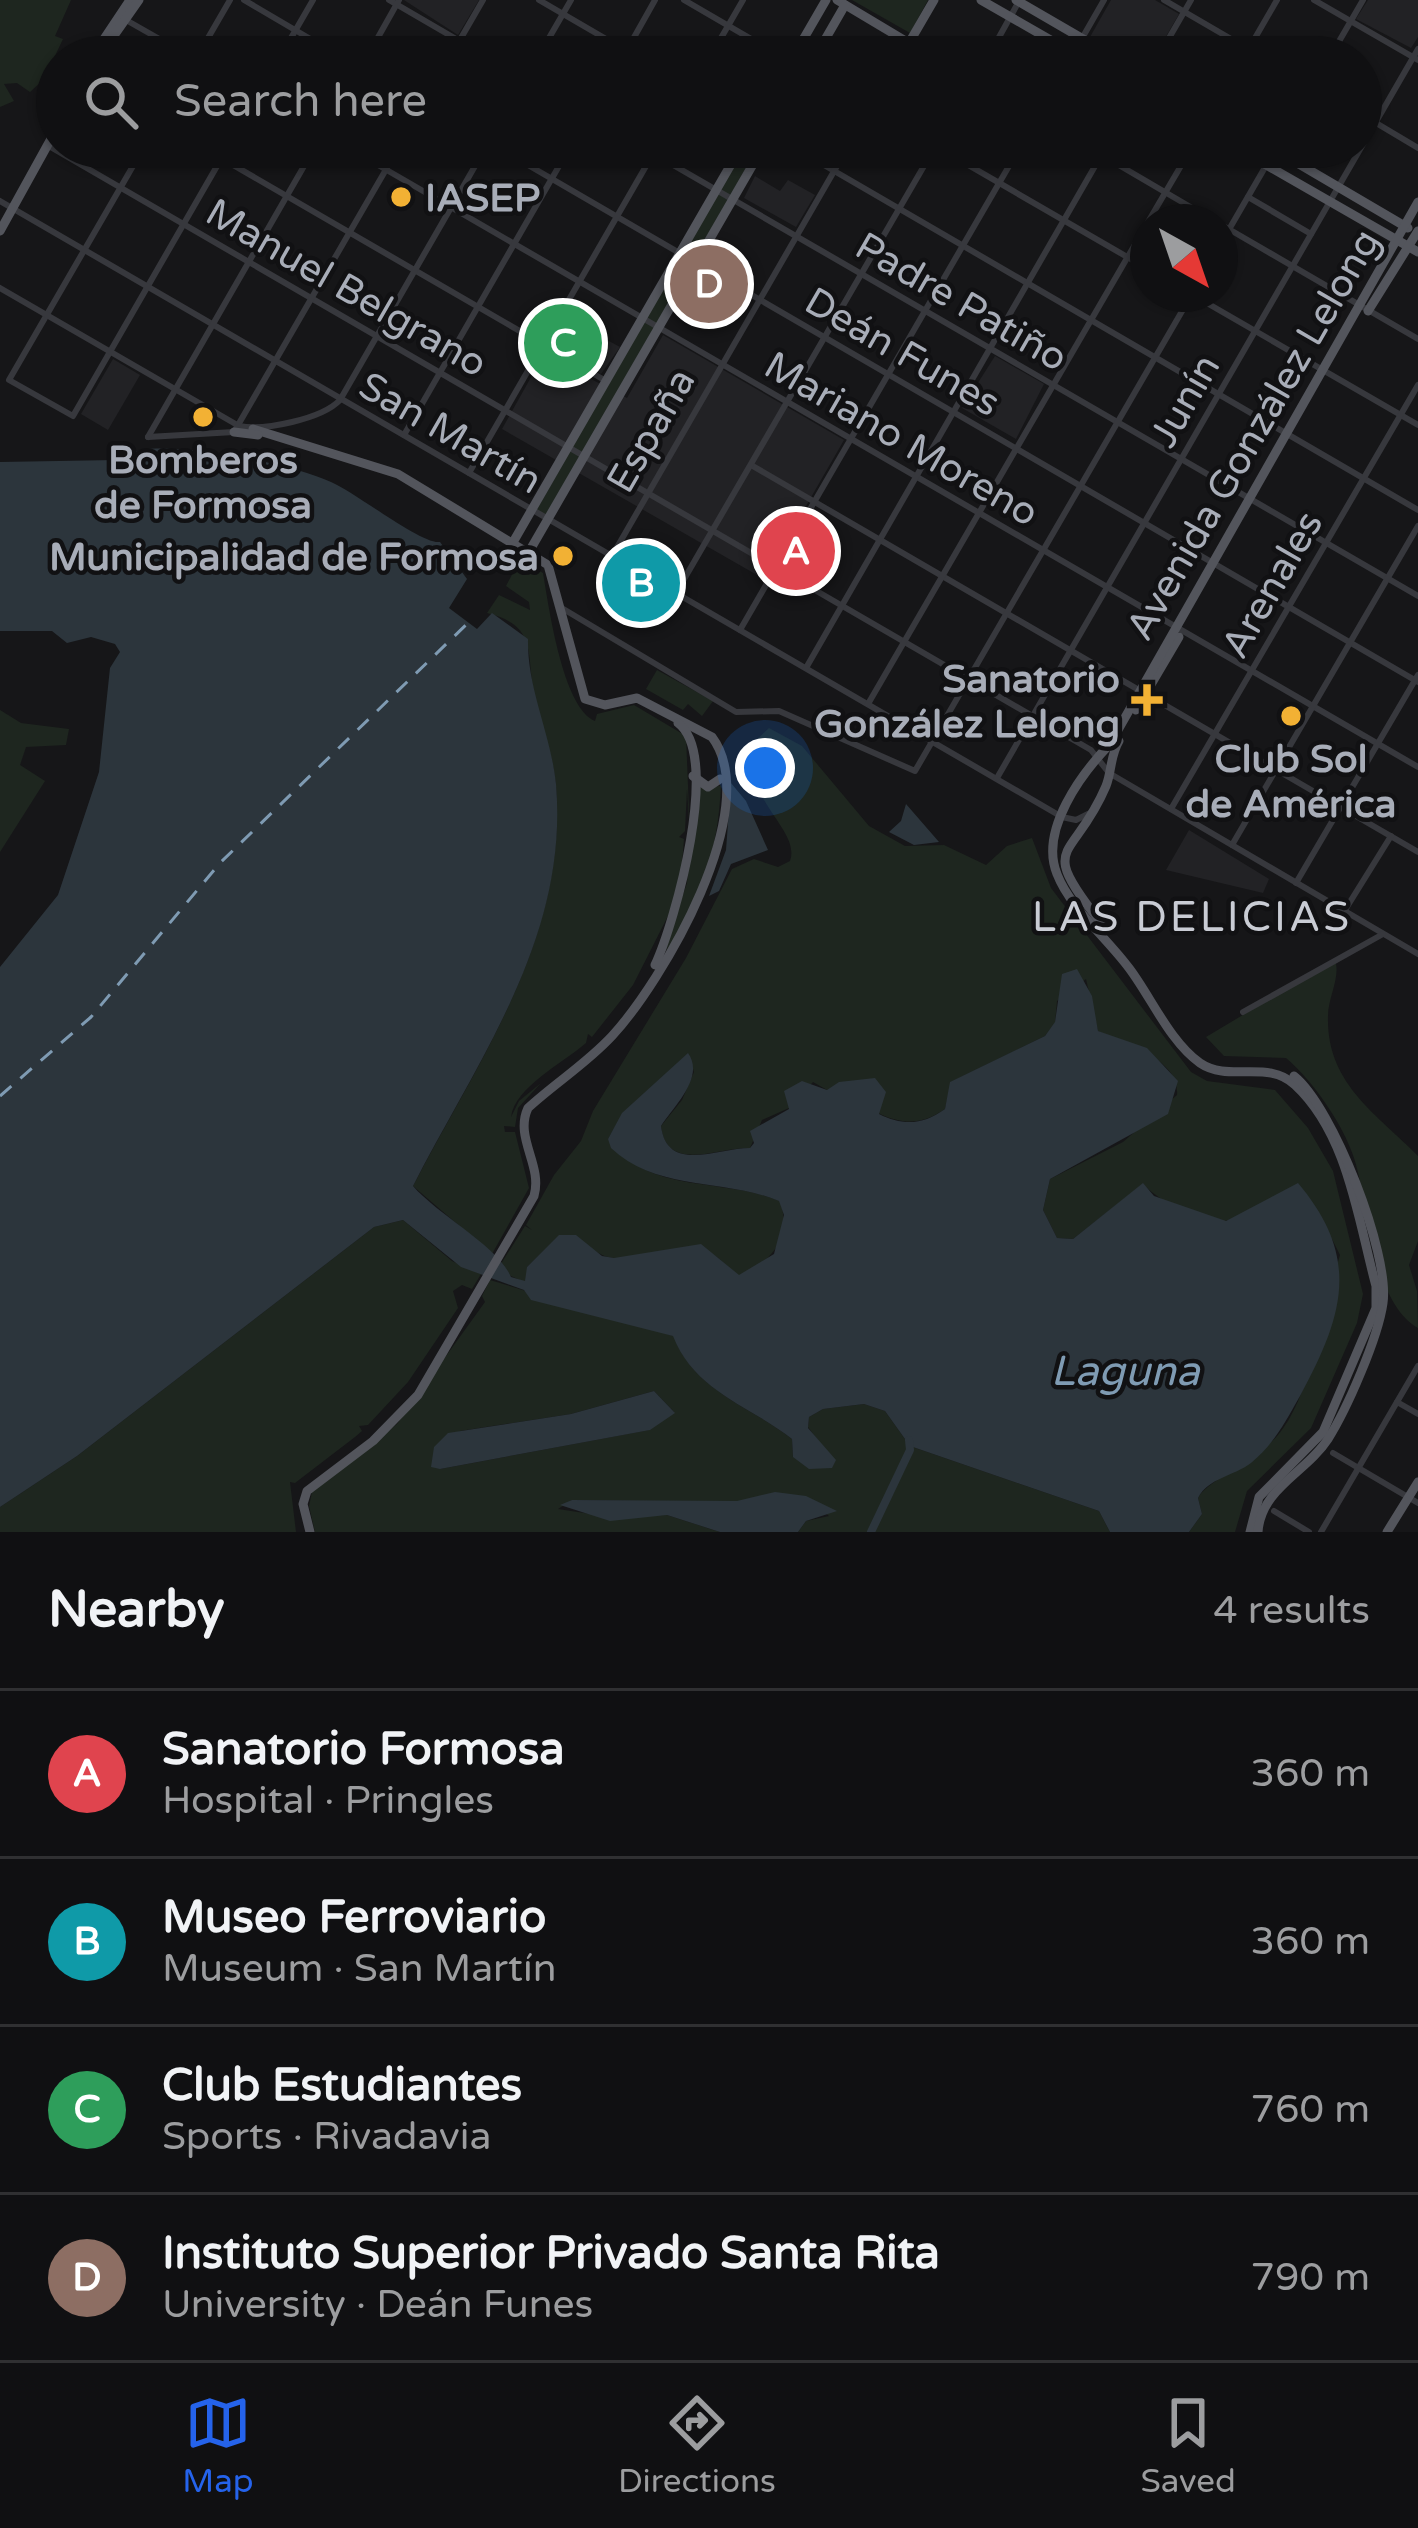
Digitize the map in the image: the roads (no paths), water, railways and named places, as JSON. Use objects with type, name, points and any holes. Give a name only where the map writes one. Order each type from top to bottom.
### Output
[{"type":"main road","points":[[109,36],[135,0]]},
{"type":"main road","points":[[805,36],[826,0]]},
{"type":"main road","points":[[913,36],[934,0]]},
{"type":"main road","points":[[981,0],[1042,36]]},
{"type":"main road","points":[[1019,1],[1079,36]]},
{"type":"main road","points":[[824,36],[841,2],[897,36]]},
{"type":"main road","points":[[0,219],[36,153]]},
{"type":"main road","points":[[0,231],[6,205],[36,161]]},
{"type":"main road","points":[[512,546],[729,168]]},
{"type":"main road","points":[[527,555],[751,168]]},
{"type":"main road","points":[[1271,168],[1418,252]]},
{"type":"main road","points":[[1308,168],[1418,232]]},
{"type":"main road","name":"Avenida González Lelong","points":[[1254,1532],[1270,1496],[1318,1453],[1334,1429],[1382,1309],[1381,1276],[1347,1154],[1309,1090],[1281,1070],[1218,1065],[1198,1055],[1069,881],[1063,860],[1109,773],[1115,742],[1365,308],[1401,244],[1404,225],[1418,206]]},
{"type":"main road","name":"Avenida González Lelong","points":[[1401,244],[1418,232]]},
{"type":"main road","points":[[236,429],[396,477],[527,555],[546,573],[585,699],[605,705],[637,698],[707,733],[720,749],[722,773],[718,849],[696,905],[621,1026],[521,1112],[519,1131],[533,1191],[407,1407],[307,1491],[307,1531]]},
{"type":"main road","points":[[254,429],[398,474],[512,546]]},
{"type":"main road","points":[[558,608],[577,697],[596,710],[636,703],[680,724],[692,740],[693,776],[686,877],[665,943],[625,1014],[561,1081]]},
{"type":"main road","name":"Avenida González Lelong","points":[[1062,817],[1099,756],[1115,742]]},
{"type":"main road","points":[[693,776],[708,787],[722,773]]},
{"type":"main road","points":[[1062,817],[1053,853],[1060,882],[1189,1054],[1220,1071],[1278,1074],[1294,1083],[1313,1108],[1341,1157],[1376,1286],[1373,1317],[1323,1432],[1259,1498],[1254,1532]]},
{"type":"main road","points":[[1388,1532],[1413,1500],[1418,1482]]},
{"type":"street","points":[[207,36],[230,0]]},
{"type":"street","points":[[244,0],[306,36]]},
{"type":"street","points":[[292,36],[313,0]]},
{"type":"street","points":[[463,36],[483,0]]},
{"type":"street","points":[[539,0],[597,36]]},
{"type":"street","points":[[550,36],[571,0]]},
{"type":"street","points":[[635,36],[656,0]]},
{"type":"street","points":[[684,0],[745,36]]},
{"type":"street","points":[[722,36],[743,0]]},
{"type":"street","points":[[1083,36],[1104,0]]},
{"type":"street","points":[[1164,0],[1221,36]]},
{"type":"street","points":[[1171,36],[1191,0]]},
{"type":"street","points":[[1256,36],[1277,0]]},
{"type":"street","points":[[1314,0],[1380,36]]},
{"type":"street","points":[[1342,36],[1363,0]]},
{"type":"street","points":[[378,36],[395,1],[452,36]]},
{"type":"street","points":[[1000,36],[1019,1]]},
{"type":"street","points":[[122,17],[156,36]]},
{"type":"street","points":[[1382,37],[1417,55]]},
{"type":"street","name":"Junín","points":[[1382,111],[1417,55]]},
{"type":"street","points":[[1382,126],[1418,148]]},
{"type":"street","name":"Manuel Belgrano","points":[[86,168],[1032,716],[1099,756],[1109,773]]},
{"type":"street","points":[[132,168],[9,380],[73,416],[216,168]]},
{"type":"street","points":[[239,168],[606,381]]},
{"type":"street","points":[[303,168],[148,437],[254,429],[328,409],[340,400],[474,168]]},
{"type":"street","name":"Mariano Moreno","points":[[383,168],[1418,767]]},
{"type":"street","name":"Deán Funes","points":[[534,168],[1417,679]]},
{"type":"street","points":[[404,435],[558,168]]},
{"type":"street","points":[[469,473],[645,168]]},
{"type":"street","name":"Padre Patiño","points":[[683,168],[1418,596]]},
{"type":"street","points":[[829,168],[1418,510]]},
{"type":"street","name":"España","points":[[612,556],[836,168]]},
{"type":"street","points":[[676,593],[923,168]]},
{"type":"street","points":[[974,168],[1128,257]]},
{"type":"street","points":[[740,630],[1007,168]]},
{"type":"street","points":[[806,668],[1094,168]]},
{"type":"street","points":[[1130,168],[1186,204]]},
{"type":"street","points":[[1159,204],[1180,168]]},
{"type":"street","points":[[1238,214],[1264,168]]},
{"type":"street","name":"Junín","points":[[997,778],[1349,168]]},
{"type":"street","points":[[236,429],[386,170]]},
{"type":"street","points":[[1247,197],[1311,235]]},
{"type":"street","name":"San Martín","points":[[6,205],[1062,817]]},
{"type":"street","points":[[1238,235],[1418,339]]},
{"type":"street","points":[[868,704],[1130,254]]},
{"type":"street","points":[[0,288],[236,429]]},
{"type":"street","points":[[558,608],[736,712],[778,711],[910,772],[920,767],[1182,312]]},
{"type":"street","points":[[1223,312],[1418,425]]},
{"type":"street","name":"Arenales","points":[[1171,809],[1418,385]]},
{"type":"street","points":[[751,465],[1418,852]]},
{"type":"street","points":[[1232,845],[1418,526]]},
{"type":"street","points":[[1297,883],[1417,679]]},
{"type":"street","points":[[1109,773],[1418,954]]},
{"type":"street","points":[[1068,805],[1085,816]]},
{"type":"street","points":[[1062,817],[1085,816]]},
{"type":"street","points":[[1345,911],[1390,836]]},
{"type":"street","points":[[1243,1012],[1383,934]]},
{"type":"street","points":[[1321,1532],[1418,1366]]},
{"type":"street","points":[[1397,1402],[1418,1414]]},
{"type":"street","points":[[1333,1453],[1413,1500]]},
{"type":"street","points":[[1274,1510],[1309,1532]]},
{"type":"water","name":"Laguna","points":[[183,449],[237,456],[331,482],[419,535],[440,542],[467,579],[449,608],[477,629],[492,613],[528,639],[531,676],[556,784],[556,840],[548,893],[514,994],[413,1186],[494,1254],[511,1277],[525,1281],[527,1267],[559,1235],[576,1235],[602,1256],[614,1258],[701,1244],[739,1275],[774,1254],[784,1215],[779,1201],[649,1172],[611,1148],[608,1139],[622,1113],[688,1053],[691,1081],[661,1126],[665,1141],[683,1154],[750,1148],[754,1143],[750,1131],[789,1109],[784,1091],[802,1081],[827,1090],[839,1082],[875,1078],[886,1092],[879,1114],[896,1121],[921,1121],[945,1109],[950,1082],[1045,1036],[1055,1022],[1062,974],[1077,969],[1092,996],[1098,1031],[1147,1048],[1178,1081],[1168,1114],[1050,1179],[1043,1210],[1057,1238],[1073,1239],[1143,1183],[1154,1196],[1226,1221],[1298,1183],[1331,1237],[1338,1263],[1339,1288],[1327,1340],[1279,1432],[1251,1463],[1202,1491],[1198,1498],[1202,1514],[1189,1532],[1110,1532],[1099,1511],[910,1446],[885,1411],[864,1404],[823,1409],[809,1417],[808,1428],[836,1460],[832,1468],[809,1469],[793,1457],[792,1439],[695,1371],[673,1336],[531,1300],[524,1290],[461,1267],[403,1220],[374,1227],[77,1456],[0,1507],[0,967],[58,895],[99,772],[110,668],[120,652],[115,644],[91,637],[67,643],[52,631],[0,631],[0,462],[116,460],[140,450]]},
{"type":"water","points":[[731,783],[746,801],[768,850],[731,864],[719,891],[709,896],[726,850]]},
{"type":"water","points":[[906,804],[939,842],[914,845],[889,832],[901,821]]},
{"type":"water","points":[[654,1391],[675,1413],[650,1430],[431,1467],[434,1447],[448,1433],[571,1414]]},
{"type":"water","points":[[775,1492],[806,1496],[837,1511],[806,1521],[798,1532],[720,1532],[667,1515],[610,1521],[560,1505],[572,1500],[737,1501]]},
{"type":"waterway","points":[[871,1532],[910,1450],[909,1440]]},
{"type":"place","name":"IASEP","points":[[401,197]]},
{"type":"place","name":"Instituto Superior Privado Santa Rita","points":[[709,284]]},
{"type":"place","name":"Club Estudiantes","points":[[563,343]]},
{"type":"place","name":"Bomberos de Formosa","points":[[203,417]]},
{"type":"place","name":"Sanatorio Formosa","points":[[796,551]]},
{"type":"place","name":"Municipalidad de Formosa","points":[[563,556]]},
{"type":"place","name":"Museo Ferroviario","points":[[641,583]]},
{"type":"place","name":"Sanatorio González Lelong","points":[[1147,700]]},
{"type":"place","name":"Club Sol de América","points":[[1291,716]]},
{"type":"district","name":"LAS DELICIAS","points":[[1192,916]]}]
